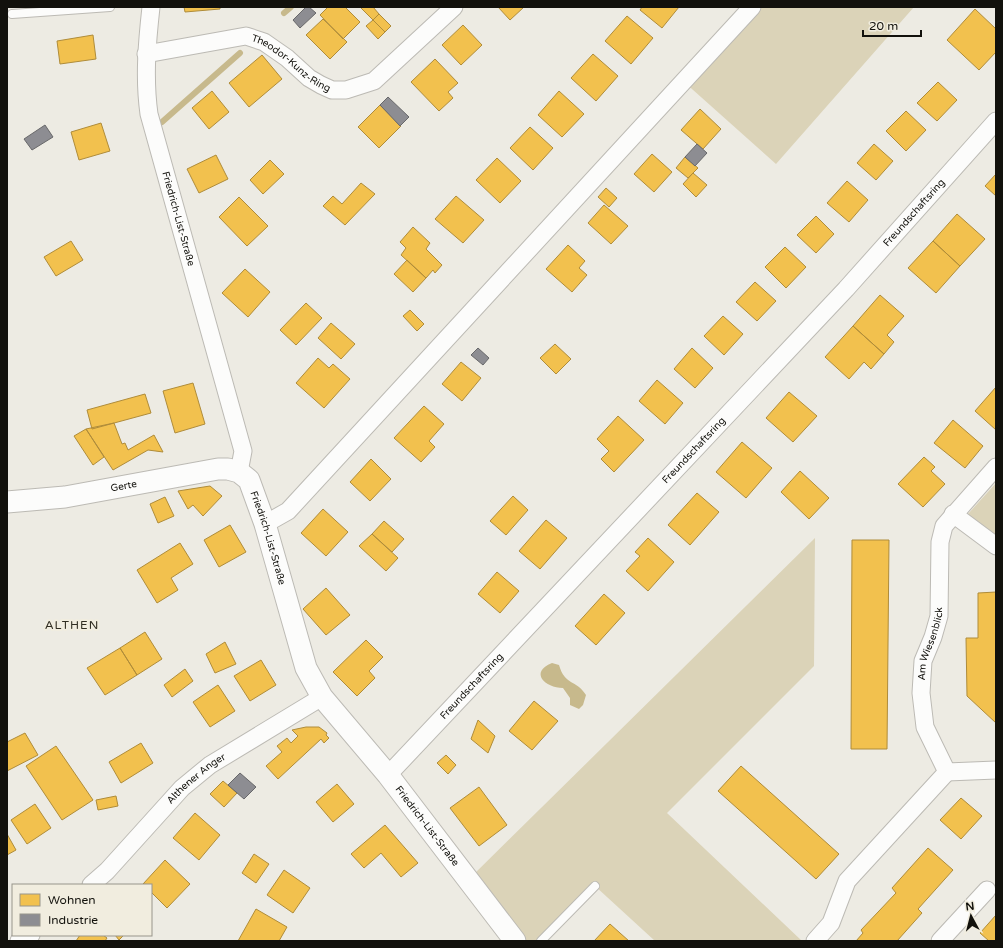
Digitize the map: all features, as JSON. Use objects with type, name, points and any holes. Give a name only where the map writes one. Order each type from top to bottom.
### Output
[{"type":"street","name":"Friedrich-List-Straße","points":[[151,7],[146,54],[146,92],[149,114],[243,451],[239,472],[249,480],[265,524],[306,668],[322,697],[388,776],[515,941]]},
{"type":"street","name":"Theodor-Kunz-Ring","points":[[146,54],[246,36],[264,42],[287,58],[309,78],[321,85],[332,90],[346,90],[374,81],[454,7]]},
{"type":"street","points":[[265,524],[288,511],[752,7]]},
{"type":"street","name":"Freundschaftsring","points":[[388,776],[846,289],[996,121]]},
{"type":"street","name":"Am Wiesenblick","points":[[947,772],[925,727],[921,693],[923,661],[933,637],[939,616],[940,542],[944,526],[996,467]]},
{"type":"street","name":"Gerte","points":[[7,502],[65,497],[218,469],[228,469],[239,472]]},
{"type":"street","points":[[953,514],[996,546]]},
{"type":"street","name":"Althener Anger","points":[[92,884],[107,871],[182,788],[210,765],[322,697]]},
{"type":"street","points":[[815,941],[831,923],[847,881],[947,772],[996,770]]},
{"type":"street","points":[[940,941],[987,890]]},
{"type":"street","points":[[19,941],[29,936]]},
{"type":"lane","points":[[12,14],[110,7]]},
{"type":"lane","points":[[541,941],[595,886]]},
{"type":"shaded area","points":[[752,7],[914,7],[776,164],[683,81]]},
{"type":"shaded area","points":[[996,483],[996,535],[968,514]]},
{"type":"shaded area","points":[[815,538],[814,666],[667,813],[802,941],[655,941],[595,886],[541,941],[515,941],[468,880]]},
{"type":"shaded area","points":[[552,663],[559,665],[564,676],[586,695],[583,705],[579,709],[570,705],[570,698],[563,688],[550,685],[542,679],[541,671]]},
{"type":"building: Wohnen","points":[[184,7],[220,7],[220,9],[185,12]]},
{"type":"building: Wohnen","points":[[328,7],[345,7],[360,22],[343,39],[320,15]]},
{"type":"building: Wohnen","points":[[360,7],[373,7],[379,14],[373,20]]},
{"type":"building: Wohnen","points":[[498,7],[524,7],[510,20]]},
{"type":"building: Wohnen","points":[[642,7],[679,7],[662,28],[640,10]]},
{"type":"building: Wohnen","points":[[975,9],[996,29],[996,52],[979,70],[947,40]]},
{"type":"building: Wohnen","points":[[379,14],[391,26],[385,32],[373,20]]},
{"type":"building: Wohnen","points":[[627,16],[653,38],[631,64],[605,41]]},
{"type":"building: Wohnen","points":[[323,19],[347,42],[330,59],[306,35]]},
{"type":"building: Wohnen","points":[[373,20],[385,32],[378,39],[366,26]]},
{"type":"building: Wohnen","points":[[463,25],[482,45],[461,65],[442,45]]},
{"type":"building: Wohnen","points":[[93,35],[96,59],[60,64],[57,41]]},
{"type":"building: Wohnen","points":[[593,54],[618,76],[596,101],[571,78]]},
{"type":"building: Wohnen","points":[[262,55],[282,79],[249,107],[229,83]]},
{"type":"building: Wohnen","points":[[435,59],[458,83],[448,92],[453,98],[439,111],[411,82]]},
{"type":"building: Wohnen","points":[[938,82],[957,100],[937,121],[917,103]]},
{"type":"building: Wohnen","points":[[212,91],[229,112],[209,129],[192,108]]},
{"type":"building: Wohnen","points":[[559,91],[584,114],[562,137],[538,115]]},
{"type":"building: Wohnen","points":[[380,105],[401,126],[379,148],[358,127]]},
{"type":"building: Wohnen","points":[[700,109],[721,129],[703,149],[681,130]]},
{"type":"building: Wohnen","points":[[906,111],[926,130],[906,151],[886,131]]},
{"type":"building: Wohnen","points":[[101,123],[110,151],[79,160],[71,132]]},
{"type":"building: Wohnen","points":[[530,127],[553,148],[533,170],[510,148]]},
{"type":"building: Wohnen","points":[[874,144],[893,161],[876,180],[857,163]]},
{"type":"building: Wohnen","points":[[652,154],[672,172],[654,192],[634,174]]},
{"type":"building: Wohnen","points":[[216,155],[228,179],[199,193],[187,169]]},
{"type":"building: Wohnen","points":[[685,157],[698,168],[688,178],[676,168]]},
{"type":"building: Wohnen","points":[[497,158],[521,181],[500,203],[476,180]]},
{"type":"building: Wohnen","points":[[270,160],[284,174],[263,194],[250,180]]},
{"type":"building: Wohnen","points":[[693,173],[707,185],[696,197],[683,184]]},
{"type":"building: Wohnen","points":[[996,174],[996,196],[985,186]]},
{"type":"building: Wohnen","points":[[847,181],[868,200],[849,222],[827,203]]},
{"type":"building: Wohnen","points":[[361,183],[375,194],[345,225],[323,206],[333,196],[342,204]]},
{"type":"building: Wohnen","points":[[606,188],[617,198],[609,207],[598,197]]},
{"type":"building: Wohnen","points":[[456,196],[484,220],[463,243],[435,219]]},
{"type":"building: Wohnen","points":[[239,197],[268,226],[247,246],[219,217]]},
{"type":"building: Wohnen","points":[[604,205],[628,226],[611,244],[588,223]]},
{"type":"building: Wohnen","points":[[957,214],[985,239],[960,266],[933,241]]},
{"type":"building: Wohnen","points":[[816,216],[834,234],[816,253],[797,235]]},
{"type":"building: Wohnen","points":[[413,227],[430,243],[426,249],[442,265],[435,273],[433,270],[426,278],[401,255],[406,248],[400,242]]},
{"type":"building: Wohnen","points":[[71,241],[83,260],[56,276],[44,257]]},
{"type":"building: Wohnen","points":[[933,241],[960,266],[936,293],[908,268]]},
{"type":"building: Wohnen","points":[[568,245],[585,261],[579,268],[587,275],[572,292],[546,269]]},
{"type":"building: Wohnen","points":[[785,247],[806,267],[786,288],[765,267]]},
{"type":"building: Wohnen","points":[[407,260],[426,278],[413,292],[394,274]]},
{"type":"building: Wohnen","points":[[245,269],[270,292],[248,317],[222,293]]},
{"type":"building: Wohnen","points":[[755,282],[776,301],[757,321],[736,302]]},
{"type":"building: Wohnen","points":[[880,295],[904,316],[887,335],[894,342],[884,354],[853,326]]},
{"type":"building: Wohnen","points":[[306,303],[322,318],[296,345],[280,330]]},
{"type":"building: Wohnen","points":[[410,310],[424,324],[417,331],[403,316]]},
{"type":"building: Wohnen","points":[[723,316],[743,334],[724,355],[704,336]]},
{"type":"building: Wohnen","points":[[331,323],[355,344],[341,359],[318,338]]},
{"type":"building: Wohnen","points":[[853,326],[884,354],[871,369],[864,362],[849,379],[825,357]]},
{"type":"building: Wohnen","points":[[555,344],[571,359],[556,374],[540,358]]},
{"type":"building: Wohnen","points":[[692,348],[713,368],[695,388],[674,369]]},
{"type":"building: Wohnen","points":[[318,358],[329,368],[333,364],[350,379],[324,408],[296,383]]},
{"type":"building: Wohnen","points":[[461,362],[481,378],[462,401],[442,384]]},
{"type":"building: Wohnen","points":[[657,380],[683,403],[665,424],[639,401]]},
{"type":"building: Wohnen","points":[[193,383],[205,424],[175,433],[163,391]]},
{"type":"building: Wohnen","points":[[996,387],[996,430],[975,411]]},
{"type":"building: Wohnen","points":[[789,392],[817,416],[793,442],[766,418]]},
{"type":"building: Wohnen","points":[[145,394],[151,413],[92,429],[87,410]]},
{"type":"building: Wohnen","points":[[424,406],[444,424],[429,441],[435,447],[421,462],[394,438]]},
{"type":"building: Wohnen","points":[[618,416],[644,440],[614,472],[601,459],[609,451],[597,439]]},
{"type":"building: Wohnen","points":[[953,420],[983,446],[965,468],[934,443]]},
{"type":"building: Wohnen","points":[[114,423],[122,444],[125,443],[128,450],[154,435],[163,452],[148,450],[113,470],[86,429]]},
{"type":"building: Wohnen","points":[[86,429],[104,457],[93,465],[74,436]]},
{"type":"building: Wohnen","points":[[742,442],[772,468],[746,498],[716,472]]},
{"type":"building: Wohnen","points":[[924,457],[935,467],[931,471],[945,484],[923,507],[898,484]]},
{"type":"building: Wohnen","points":[[371,459],[391,479],[370,501],[350,482]]},
{"type":"building: Wohnen","points":[[800,471],[829,498],[809,519],[781,492]]},
{"type":"building: Wohnen","points":[[210,486],[222,496],[203,516],[193,505],[188,509],[178,491]]},
{"type":"building: Wohnen","points":[[697,493],[719,512],[690,545],[668,525]]},
{"type":"building: Wohnen","points":[[513,496],[528,510],[506,535],[490,521]]},
{"type":"building: Wohnen","points":[[165,497],[174,516],[158,523],[150,504]]},
{"type":"building: Wohnen","points":[[323,509],[348,532],[326,556],[301,533]]},
{"type":"building: Wohnen","points":[[546,520],[567,538],[540,569],[519,551]]},
{"type":"building: Wohnen","points":[[384,521],[404,539],[392,552],[372,534]]},
{"type":"building: Wohnen","points":[[230,525],[246,552],[219,567],[204,540]]},
{"type":"building: Wohnen","points":[[372,534],[398,558],[386,571],[359,546]]},
{"type":"building: Wohnen","points":[[648,538],[674,562],[648,591],[626,571],[640,556],[635,552]]},
{"type":"building: Wohnen","points":[[852,540],[889,540],[887,749],[851,749]]},
{"type":"building: Wohnen","points":[[180,543],[193,564],[171,578],[178,590],[157,603],[137,570]]},
{"type":"building: Wohnen","points":[[497,572],[519,591],[500,613],[478,594]]},
{"type":"building: Wohnen","points":[[326,588],[350,615],[326,635],[303,609]]},
{"type":"building: Wohnen","points":[[996,592],[996,723],[967,696],[966,638],[978,638],[978,593]]},
{"type":"building: Wohnen","points":[[604,594],[625,613],[596,645],[575,626]]},
{"type":"building: Wohnen","points":[[145,632],[162,659],[137,675],[120,648]]},
{"type":"building: Wohnen","points":[[366,640],[383,657],[369,671],[375,678],[357,696],[333,672]]},
{"type":"building: Wohnen","points":[[225,642],[236,664],[215,673],[206,654]]},
{"type":"building: Wohnen","points":[[120,648],[137,675],[105,695],[87,668]]},
{"type":"building: Wohnen","points":[[261,660],[276,685],[250,701],[234,676]]},
{"type":"building: Wohnen","points":[[185,669],[193,681],[172,697],[164,685]]},
{"type":"building: Wohnen","points":[[218,685],[235,711],[210,727],[193,702]]},
{"type":"building: Wohnen","points":[[534,701],[558,721],[532,750],[509,731]]},
{"type":"building: Wohnen","points":[[478,720],[495,736],[488,753],[471,739]]},
{"type":"building: Wohnen","points":[[306,727],[319,727],[327,733],[326,735],[329,738],[324,743],[321,739],[278,779],[266,766],[282,752],[277,746],[287,738],[291,743],[298,736],[292,730]]},
{"type":"building: Wohnen","points":[[25,733],[38,755],[7,771],[7,742]]},
{"type":"building: Wohnen","points":[[141,743],[153,763],[121,783],[109,762]]},
{"type":"building: Wohnen","points":[[56,746],[93,800],[62,820],[26,766]]},
{"type":"building: Wohnen","points":[[446,755],[456,765],[448,774],[437,763]]},
{"type":"building: Wohnen","points":[[741,766],[839,854],[816,879],[718,791]]},
{"type":"building: Wohnen","points":[[223,781],[237,793],[224,807],[210,794]]},
{"type":"building: Wohnen","points":[[337,784],[354,804],[333,822],[316,802]]},
{"type":"building: Wohnen","points":[[479,787],[507,825],[479,846],[450,808]]},
{"type":"building: Wohnen","points":[[116,796],[118,806],[98,810],[96,800]]},
{"type":"building: Wohnen","points":[[961,798],[982,816],[961,839],[940,820]]},
{"type":"building: Wohnen","points":[[35,804],[51,828],[27,844],[11,820]]},
{"type":"building: Wohnen","points":[[195,813],[220,835],[199,860],[173,838]]},
{"type":"building: Wohnen","points":[[385,825],[418,863],[401,877],[381,853],[364,868],[351,854]]},
{"type":"building: Wohnen","points":[[7,834],[16,850],[7,855]]},
{"type":"building: Wohnen","points":[[928,848],[953,870],[918,909],[922,913],[897,941],[856,941],[863,933],[861,930],[896,893],[892,888]]},
{"type":"building: Wohnen","points":[[254,854],[269,864],[256,883],[242,873]]},
{"type":"building: Wohnen","points":[[165,860],[190,884],[167,908],[152,893],[152,884],[143,884]]},
{"type":"building: Wohnen","points":[[284,870],[310,888],[293,913],[267,895]]},
{"type":"building: Wohnen","points":[[256,909],[287,927],[279,941],[238,941]]},
{"type":"building: Wohnen","points":[[996,915],[996,941],[989,941],[980,933]]},
{"type":"building: Wohnen","points":[[610,924],[620,933],[629,941],[594,941]]},
{"type":"building: Wohnen","points":[[79,936],[104,936],[107,938],[105,941],[76,941]]},
{"type":"building: Wohnen","points":[[116,936],[123,936],[119,940]]},
{"type":"building: Industrie","points":[[306,7],[309,7],[316,13],[300,28],[293,20]]},
{"type":"building: Industrie","points":[[388,97],[409,117],[400,126],[380,105]]},
{"type":"building: Industrie","points":[[45,125],[53,137],[32,150],[24,139]]},
{"type":"building: Industrie","points":[[697,144],[707,153],[695,166],[685,157]]},
{"type":"building: Industrie","points":[[478,348],[489,358],[483,365],[471,355]]},
{"type":"building: Industrie","points":[[240,773],[256,787],[244,799],[228,785]]},
{"type":"waterway","points":[[284,13],[291,7]]},
{"type":"waterway","points":[[162,122],[240,53]]},
{"type":"district","name":"ALTHEN","points":[[72,625]]}]
